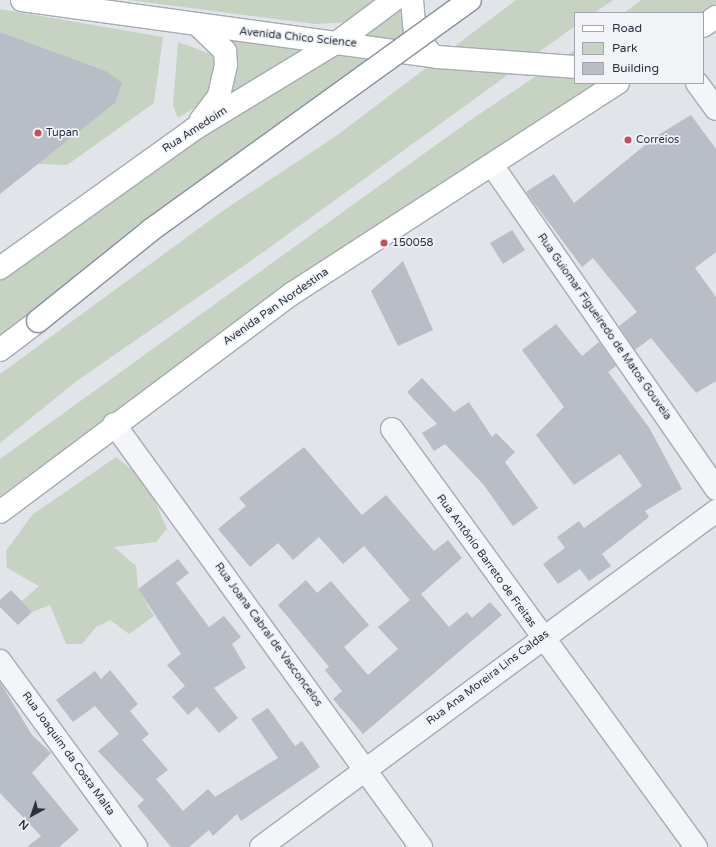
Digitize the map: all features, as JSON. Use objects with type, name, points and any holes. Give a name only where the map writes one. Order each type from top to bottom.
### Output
[{"type":"main road","name":"Avenida Chico Science","points":[[22,0],[200,27],[339,41],[437,57],[574,68]]},
{"type":"main road","name":"Rua Amedoim","points":[[0,268],[194,129],[339,41],[394,0]]},
{"type":"main road","points":[[412,0],[415,34],[437,57]]},
{"type":"main road","points":[[0,350],[151,230],[470,0]]},
{"type":"main road","points":[[704,25],[716,17]]},
{"type":"main road","points":[[194,129],[219,96],[226,65],[221,45],[200,27]]},
{"type":"main road","name":"Avenida Pan Nordestina","points":[[0,512],[114,424],[293,293],[492,165],[562,117],[616,84]]},
{"type":"street","points":[[697,84],[716,109]]},
{"type":"street","name":"Rua Guiomar Figueiredo de Matos Gouveia","points":[[492,165],[716,489]]},
{"type":"street","name":"Rua Joana Cabral de Vasconcelos","points":[[114,424],[421,847]]},
{"type":"street","name":"Rua Antônio Barreto de Freitas","points":[[392,429],[541,638],[696,847]]},
{"type":"street","name":"Rua Ana Moreira Lins Caldas","points":[[261,847],[541,638],[716,510]]},
{"type":"street","name":"Rua Joaquim da Costa Malta","points":[[0,661],[136,847]]},
{"type":"green space","points":[[128,0],[382,0],[351,22],[315,24]]},
{"type":"green space","points":[[412,0],[415,34],[394,50],[347,39]]},
{"type":"green space","points":[[516,0],[613,0],[595,12],[574,12],[574,27],[262,253],[78,380],[0,443],[0,374],[224,210],[336,136]]},
{"type":"green space","points":[[641,0],[716,0],[716,4],[704,12],[625,12]]},
{"type":"green space","points":[[0,9],[163,37],[154,103],[67,165],[38,164],[106,71],[0,32]]},
{"type":"green space","points":[[216,33],[326,44],[221,102]]},
{"type":"green space","points":[[178,42],[216,56],[216,86],[200,104],[178,118],[173,105]]},
{"type":"green space","points":[[339,45],[388,53],[0,347],[0,274],[134,179]]},
{"type":"green space","points":[[574,51],[574,84],[595,84],[186,360],[0,496],[0,459],[472,119]]},
{"type":"green space","points":[[116,457],[136,473],[153,497],[167,529],[156,542],[114,547],[136,566],[138,589],[154,616],[129,634],[110,620],[96,627],[82,644],[66,644],[50,605],[32,612],[22,601],[39,586],[7,568],[6,551],[32,515]]},
{"type":"building","name":"Tupan","points":[[0,32],[106,71],[122,83],[115,103],[0,194]]},
{"type":"building","points":[[691,115],[716,149],[716,252],[695,268],[716,297],[716,381],[696,393],[651,338],[635,350],[619,326],[637,312],[593,258],[582,267],[526,192],[554,174],[574,203],[655,137]]},
{"type":"building","points":[[512,230],[525,250],[503,264],[490,243]]},
{"type":"building","points":[[403,261],[433,330],[398,346],[371,291]]},
{"type":"building","points":[[556,324],[582,356],[599,342],[616,366],[608,372],[650,429],[682,489],[645,511],[649,517],[602,554],[611,566],[589,581],[580,569],[558,584],[543,564],[565,548],[557,537],[579,521],[584,528],[642,486],[620,454],[574,485],[536,435],[564,407],[522,350]]},
{"type":"building","points":[[422,378],[454,412],[469,402],[492,437],[496,433],[515,452],[505,462],[538,508],[513,526],[483,484],[445,444],[434,451],[422,433],[437,424],[407,392]]},
{"type":"building","points":[[304,447],[362,515],[386,495],[434,551],[448,540],[462,558],[421,594],[449,627],[467,612],[472,618],[490,602],[502,615],[363,734],[333,699],[342,691],[325,670],[329,667],[278,605],[306,580],[317,593],[331,581],[369,625],[344,647],[368,675],[398,649],[378,627],[410,600],[364,546],[343,564],[319,537],[293,560],[278,543],[250,567],[218,529],[246,506],[239,498]]},
{"type":"building","points":[[178,559],[189,573],[176,583],[209,627],[224,616],[241,637],[232,644],[246,668],[214,688],[238,718],[219,733],[197,707],[188,715],[172,697],[185,686],[167,665],[181,654],[138,589]]},
{"type":"building","points":[[11,590],[32,612],[18,625],[0,607],[0,600]]},
{"type":"building","points":[[110,670],[138,704],[130,711],[149,734],[142,740],[168,770],[156,779],[183,811],[208,789],[215,797],[278,758],[251,719],[268,708],[295,746],[302,741],[320,767],[241,821],[237,814],[213,836],[209,830],[189,847],[171,847],[137,806],[144,800],[98,751],[119,734],[95,706],[73,722],[56,700],[95,671],[101,679]]},
{"type":"building","points":[[0,682],[32,735],[51,753],[32,773],[79,830],[59,847],[27,847],[41,836],[0,793]]},
{"type":"place","name":"Tupan","points":[[38,133]]},
{"type":"place","name":"Correios","points":[[628,140]]},
{"type":"place","name":"150058","points":[[384,243]]}]
